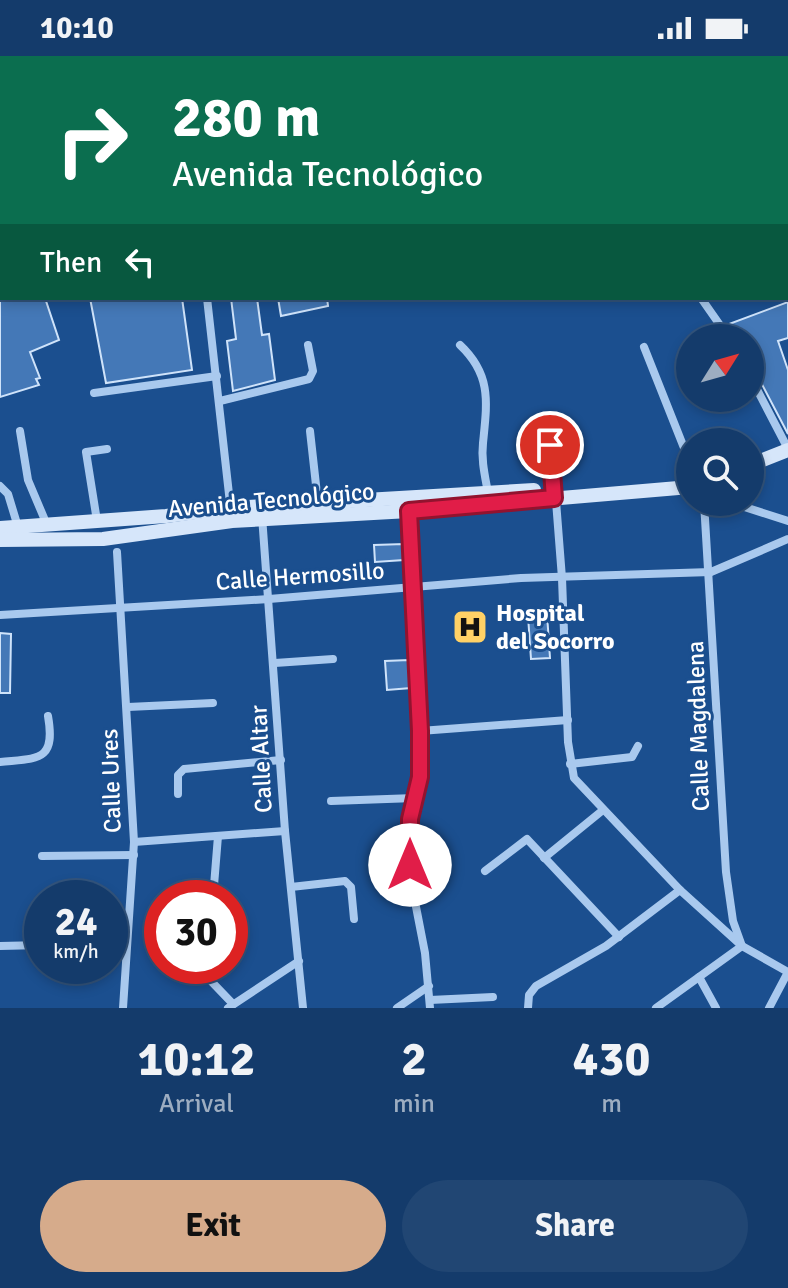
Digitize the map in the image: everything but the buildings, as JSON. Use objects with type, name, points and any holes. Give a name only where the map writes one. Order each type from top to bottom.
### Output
[{"type":"main road","points":[[764,459],[788,450]]},
{"type":"main road","name":"Avenida Tecnológico","points":[[0,528],[231,514],[409,511],[676,480]]},
{"type":"main road","name":"Avenida Tecnológico","points":[[262,513],[318,503],[488,493],[553,493]]},
{"type":"main road","name":"Avenida Tecnológico","points":[[0,540],[103,539],[231,514]]},
{"type":"street","points":[[207,300],[231,514]]},
{"type":"street","points":[[702,300],[719,324]]},
{"type":"street","points":[[220,401],[309,379],[313,371],[308,345]]},
{"type":"street","points":[[460,345],[471,355],[486,383],[488,412],[483,445],[488,493]]},
{"type":"street","points":[[644,347],[676,440]]},
{"type":"street","points":[[94,393],[217,376]]},
{"type":"street","points":[[764,403],[788,450]]},
{"type":"street","points":[[550,424],[562,578],[570,764],[574,778],[680,890],[742,946],[788,972],[769,1008]]},
{"type":"street","points":[[20,431],[28,480],[47,525]]},
{"type":"street","points":[[310,431],[318,503]]},
{"type":"street","points":[[97,521],[86,452],[107,449]]},
{"type":"street","points":[[0,486],[8,494],[18,527]]},
{"type":"street","points":[[409,511],[420,731],[420,777],[410,819],[411,881],[430,1004],[493,997]]},
{"type":"street","name":"Calle Altar","points":[[262,513],[285,831],[303,1008]]},
{"type":"street","points":[[764,513],[788,521]]},
{"type":"street","name":"Calle Magdalena","points":[[705,516],[726,872],[733,921],[742,946]]},
{"type":"street","name":"Calle Hermosillo","points":[[0,615],[413,587],[711,572],[788,539]]},
{"type":"street","name":"Calle Ures","points":[[117,552],[134,842],[123,1008]]},
{"type":"street","points":[[275,663],[333,659]]},
{"type":"street","points":[[128,707],[213,703]]},
{"type":"street","points":[[0,762],[41,757],[47,752],[51,745],[48,716]]},
{"type":"street","points":[[420,731],[568,720]]},
{"type":"street","points":[[570,764],[632,757],[638,746]]},
{"type":"street","points":[[178,794],[178,775],[184,769],[281,760]]},
{"type":"street","points":[[331,801],[415,798]]},
{"type":"street","points":[[544,858],[603,810]]},
{"type":"street","points":[[134,842],[285,831]]},
{"type":"street","points":[[214,880],[218,836]]},
{"type":"street","points":[[485,871],[527,839],[619,937]]},
{"type":"street","points":[[42,856],[134,855]]},
{"type":"street","points":[[291,887],[345,881],[351,887],[354,919]]},
{"type":"street","points":[[528,1008],[529,995],[536,986],[619,937],[680,890]]},
{"type":"street","points":[[0,946],[24,945]]},
{"type":"street","points":[[656,1008],[742,946]]},
{"type":"street","points":[[213,984],[230,1006],[299,961]]},
{"type":"street","points":[[699,977],[716,1008]]},
{"type":"street","points":[[397,1008],[429,986]]},
{"type":"place","name":"Hospital del Socorro","points":[[470,627]]},
{"type":"route","points":[[410,865],[410,819],[420,777],[420,731],[409,511],[554,498],[550,445]]}]
